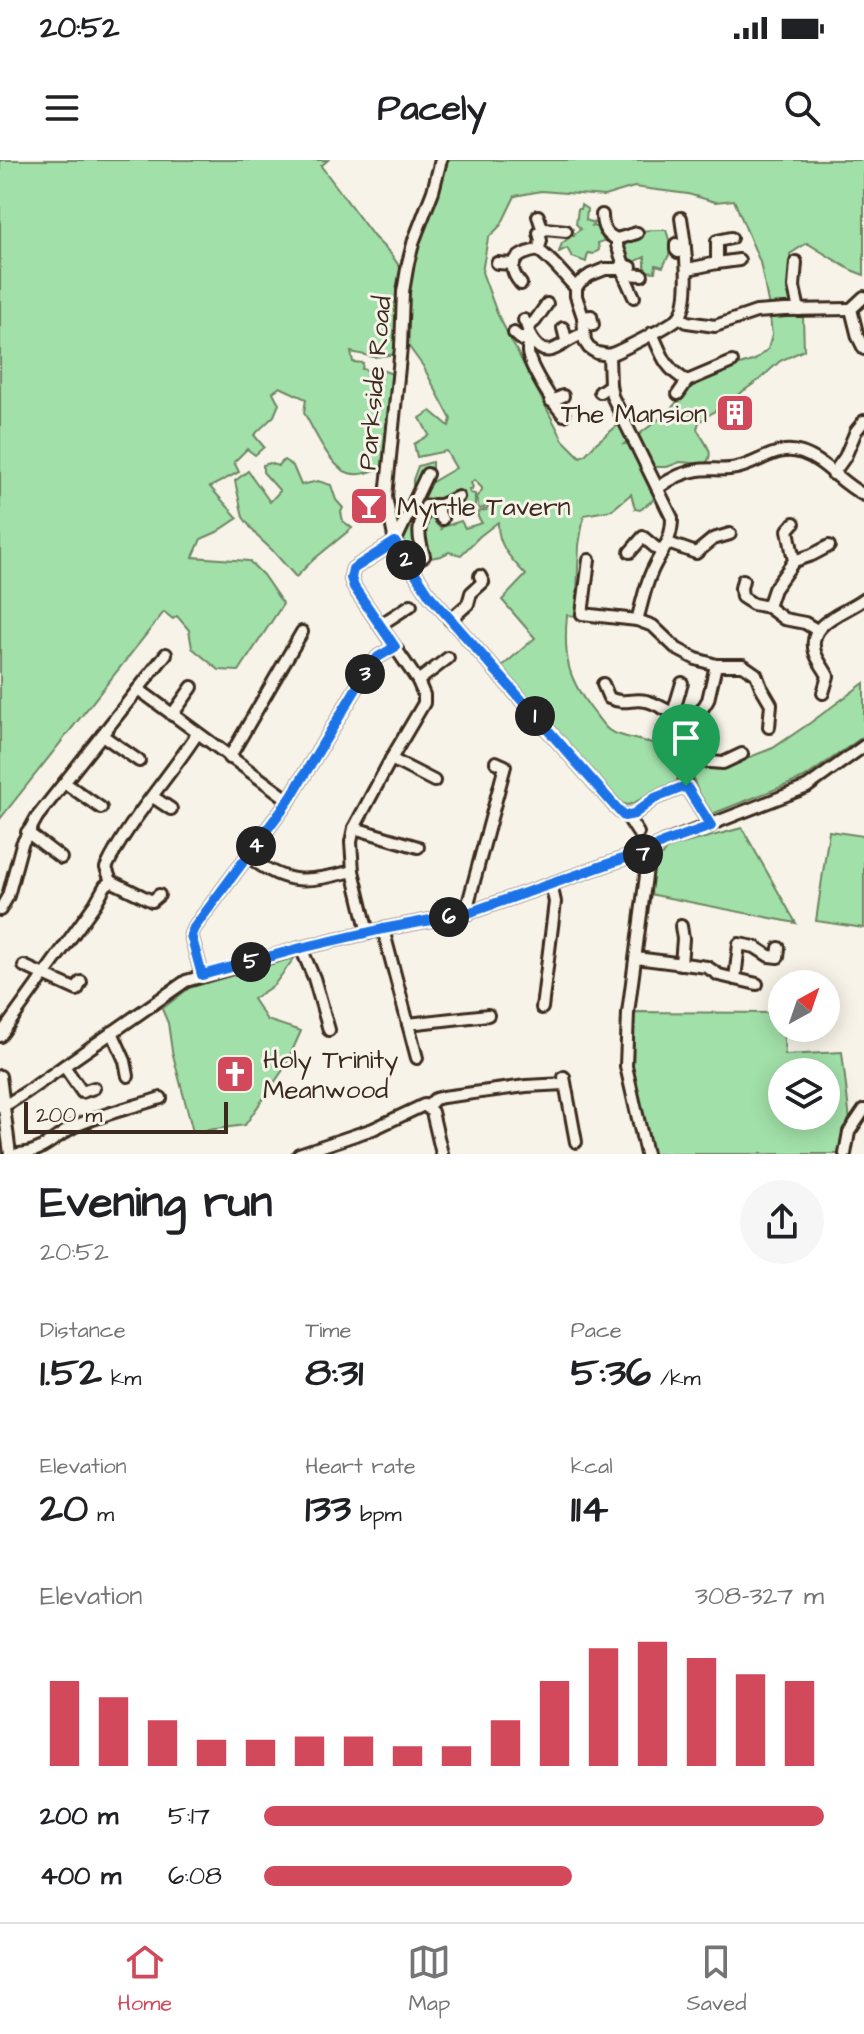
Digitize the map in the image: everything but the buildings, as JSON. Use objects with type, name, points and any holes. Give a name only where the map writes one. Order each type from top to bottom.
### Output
[{"type":"street","name":"Parkside Road","points":[[441,160],[414,240],[403,292],[401,347],[386,497],[395,542],[430,596],[450,620],[615,807],[627,816],[638,833]]},
{"type":"street","points":[[528,330],[541,348],[558,354],[578,340],[583,317],[584,303],[576,296],[576,288],[544,244],[538,216]]},
{"type":"street","points":[[544,244],[545,229],[561,231],[558,218]]},
{"type":"street","points":[[563,328],[597,353],[634,342],[670,325],[679,310],[688,269],[680,248],[680,218]]},
{"type":"street","points":[[601,222],[611,237],[627,232],[617,245],[634,297]]},
{"type":"street","points":[[717,263],[717,241],[731,238]]},
{"type":"street","points":[[521,284],[507,261],[544,244]]},
{"type":"street","points":[[688,269],[739,260]]},
{"type":"street","points":[[796,262],[795,290],[799,310]]},
{"type":"street","points":[[576,288],[592,270],[627,269],[642,275]]},
{"type":"street","points":[[679,310],[692,323],[715,326],[756,312],[851,309],[864,297]]},
{"type":"street","points":[[514,333],[522,340],[538,312],[547,304]]},
{"type":"street","points":[[851,309],[864,349]]},
{"type":"street","points":[[583,317],[591,316],[593,325]]},
{"type":"street","points":[[692,323],[695,318],[704,317]]},
{"type":"street","points":[[528,330],[528,355],[551,401],[564,415]]},
{"type":"street","points":[[652,333],[666,365],[675,375],[687,381]]},
{"type":"street","points":[[614,349],[613,387],[642,460],[672,518],[672,531],[647,584],[637,620]]},
{"type":"street","points":[[678,394],[687,381],[732,362]]},
{"type":"street","points":[[538,375],[550,371]]},
{"type":"street","points":[[551,401],[563,396]]},
{"type":"street","points":[[833,474],[864,421]]},
{"type":"street","points":[[658,488],[673,477],[698,470],[737,468],[779,451],[797,451],[814,458],[853,490],[864,495]]},
{"type":"street","points":[[368,933],[353,871],[351,842],[354,828],[424,703],[424,695],[351,578],[353,569],[395,542],[427,474]]},
{"type":"street","points":[[409,564],[424,556],[418,537],[426,506],[458,497]]},
{"type":"street","points":[[435,505],[442,519]]},
{"type":"street","points":[[794,523],[788,530],[794,561]]},
{"type":"street","points":[[630,552],[643,537],[665,548],[696,553],[713,539],[730,534]]},
{"type":"street","points":[[768,607],[774,589],[794,561],[829,546]]},
{"type":"street","points":[[589,560],[582,614],[637,620],[653,626],[677,649],[696,659],[716,665],[743,665],[756,674],[771,704],[769,727]]},
{"type":"street","points":[[450,620],[468,604],[471,593],[483,582],[480,576]]},
{"type":"street","points":[[743,580],[742,597],[753,604],[768,607],[784,619],[805,623],[817,630]]},
{"type":"street","points":[[823,693],[828,676],[815,652],[817,630],[829,619],[864,599]]},
{"type":"street","points":[[380,625],[411,605]]},
{"type":"street","points":[[229,758],[302,632]]},
{"type":"street","points":[[202,975],[191,935],[194,928],[289,800],[368,669],[378,657],[395,647]]},
{"type":"street","points":[[0,910],[8,896],[27,832],[166,654]]},
{"type":"street","points":[[418,681],[447,657]]},
{"type":"street","points":[[711,826],[686,786],[684,760],[692,725],[708,700],[716,665]]},
{"type":"street","points":[[673,713],[682,683]]},
{"type":"street","points":[[603,684],[609,698],[620,702],[645,701],[692,725]]},
{"type":"street","points":[[172,715],[192,687]]},
{"type":"street","points":[[138,689],[289,800]]},
{"type":"street","points":[[159,895],[152,901],[111,881],[106,868],[116,846],[197,734]]},
{"type":"street","points":[[102,735],[139,761]]},
{"type":"street","points":[[2,1106],[186,981],[301,948],[468,913],[644,854],[663,843],[807,787],[864,746]]},
{"type":"street","points":[[684,760],[723,763],[742,754]]},
{"type":"street","points":[[391,759],[434,781]]},
{"type":"street","points":[[468,913],[505,766],[496,762]]},
{"type":"street","points":[[65,783],[101,808]]},
{"type":"street","points":[[627,816],[655,798],[686,786]]},
{"type":"street","points":[[153,797],[171,809]]},
{"type":"street","points":[[354,828],[418,847]]},
{"type":"street","points":[[27,832],[61,858]]},
{"type":"street","points":[[644,854],[647,868],[628,1013],[626,1066],[646,1154]]},
{"type":"street","points":[[249,857],[283,877],[302,880],[353,871]]},
{"type":"street","points":[[0,1036],[111,881]]},
{"type":"street","points":[[542,1008],[555,902],[551,884]]},
{"type":"street","points":[[681,926],[681,964]]},
{"type":"street","points":[[383,929],[417,1058]]},
{"type":"street","points":[[735,979],[739,944],[778,957],[779,948]]},
{"type":"street","points":[[301,948],[314,978],[329,1030]]},
{"type":"street","points":[[636,958],[707,967],[719,975],[757,984]]},
{"type":"street","points":[[24,966],[77,990],[81,982]]},
{"type":"street","points":[[408,1024],[488,1015]]},
{"type":"street","points":[[112,1032],[128,1076]]},
{"type":"street","points":[[64,1066],[82,1092],[94,1088]]},
{"type":"street","points":[[0,1076],[10,1154]]},
{"type":"street","points":[[427,1107],[435,1099],[443,1097],[565,1080],[579,1134]]},
{"type":"street","points":[[18,1154],[43,1147],[74,1127],[161,1098]]},
{"type":"street","points":[[299,1154],[373,1129],[424,1105],[432,1112],[442,1154]]},
{"type":"street","points":[[845,1154],[849,1132],[864,1110]]},
{"type":"green space","points":[[0,160],[328,160],[321,166],[402,270],[396,354],[374,357],[351,352],[353,362],[363,363],[362,369],[378,372],[379,369],[395,375],[387,465],[358,474],[342,470],[329,456],[304,413],[306,399],[280,387],[273,392],[279,404],[274,416],[254,435],[264,447],[255,455],[247,449],[234,462],[239,472],[210,487],[238,518],[201,539],[193,557],[249,561],[283,604],[239,671],[219,670],[192,648],[189,630],[177,616],[173,619],[164,612],[0,819]]},
{"type":"green space","points":[[446,160],[864,160],[864,275],[807,243],[790,254],[795,305],[769,307],[760,262],[734,200],[715,202],[688,194],[634,187],[604,196],[541,191],[515,196],[501,225],[488,238],[482,272],[497,313],[563,440],[580,457],[622,422],[628,440],[624,444],[629,443],[655,495],[640,510],[635,509],[631,494],[612,510],[584,515],[579,545],[576,616],[567,615],[569,668],[586,702],[603,724],[619,735],[674,747],[680,773],[676,783],[629,805],[618,803],[499,669],[535,638],[502,600],[526,575],[502,545],[498,522],[461,555],[449,552],[420,560],[406,553],[400,539],[418,466],[432,462],[432,482],[456,468],[446,451],[417,457],[414,444],[429,435],[420,418],[431,411],[449,426],[451,419],[423,366],[404,340],[418,240]],"holes":[[[474,480],[482,488],[476,497],[479,509],[489,504],[486,510],[478,512],[482,523],[465,528],[461,521],[441,529],[422,508],[426,498],[435,502],[463,492],[465,497],[459,499],[464,516],[475,508],[475,494],[469,490],[473,487],[471,483]]]},
{"type":"green space","points":[[581,205],[587,209],[586,220],[602,229],[609,239],[598,243],[599,250],[593,254],[588,253],[586,262],[572,257],[567,248],[559,252],[568,235],[574,236],[581,229],[576,224]]},
{"type":"green space","points":[[666,230],[672,249],[663,267],[656,265],[655,272],[645,271],[645,257],[629,264],[619,245],[625,239],[641,231]]},
{"type":"green space","points":[[803,316],[804,350],[780,361],[759,380],[699,422],[697,429],[710,456],[705,464],[680,462],[667,467],[653,467],[637,436],[667,413],[694,383],[755,360],[768,349],[772,335],[770,318]]},
{"type":"green space","points":[[284,460],[293,466],[301,485],[318,481],[331,485],[336,500],[343,508],[343,521],[352,528],[296,577],[243,517],[235,481],[248,471],[270,502],[280,491],[263,472],[263,465],[270,463],[278,466]]},
{"type":"green space","points":[[864,683],[864,736],[804,778],[712,814],[695,783],[698,764],[725,767],[773,748]]},
{"type":"green space","points":[[742,828],[796,923],[649,894],[655,866],[667,848]]},
{"type":"green space","points":[[829,831],[864,836],[864,928],[816,921]]},
{"type":"green space","points":[[295,957],[274,985],[253,999],[267,1020],[301,1031],[285,1067],[245,1125],[193,1132],[162,1009],[189,988]]},
{"type":"green space","points":[[632,1012],[768,1013],[768,1042],[784,1042],[785,1055],[842,1052],[850,1121],[844,1131],[839,1154],[650,1154],[631,1065]]},
{"type":"place","name":"The Mansion","points":[[735,413]]},
{"type":"place","name":"Myrtle Tavern","points":[[369,506]]},
{"type":"place","name":"Holy Trinity Meanwood","points":[[235,1074]]},
{"type":"route","points":[[395,542],[430,596],[624,816],[638,811],[655,798],[686,786],[711,826],[663,843],[644,854],[468,913],[301,948],[202,975],[191,935],[194,928],[289,800],[368,669],[378,657],[395,647],[351,578],[353,569],[395,542]]}]
